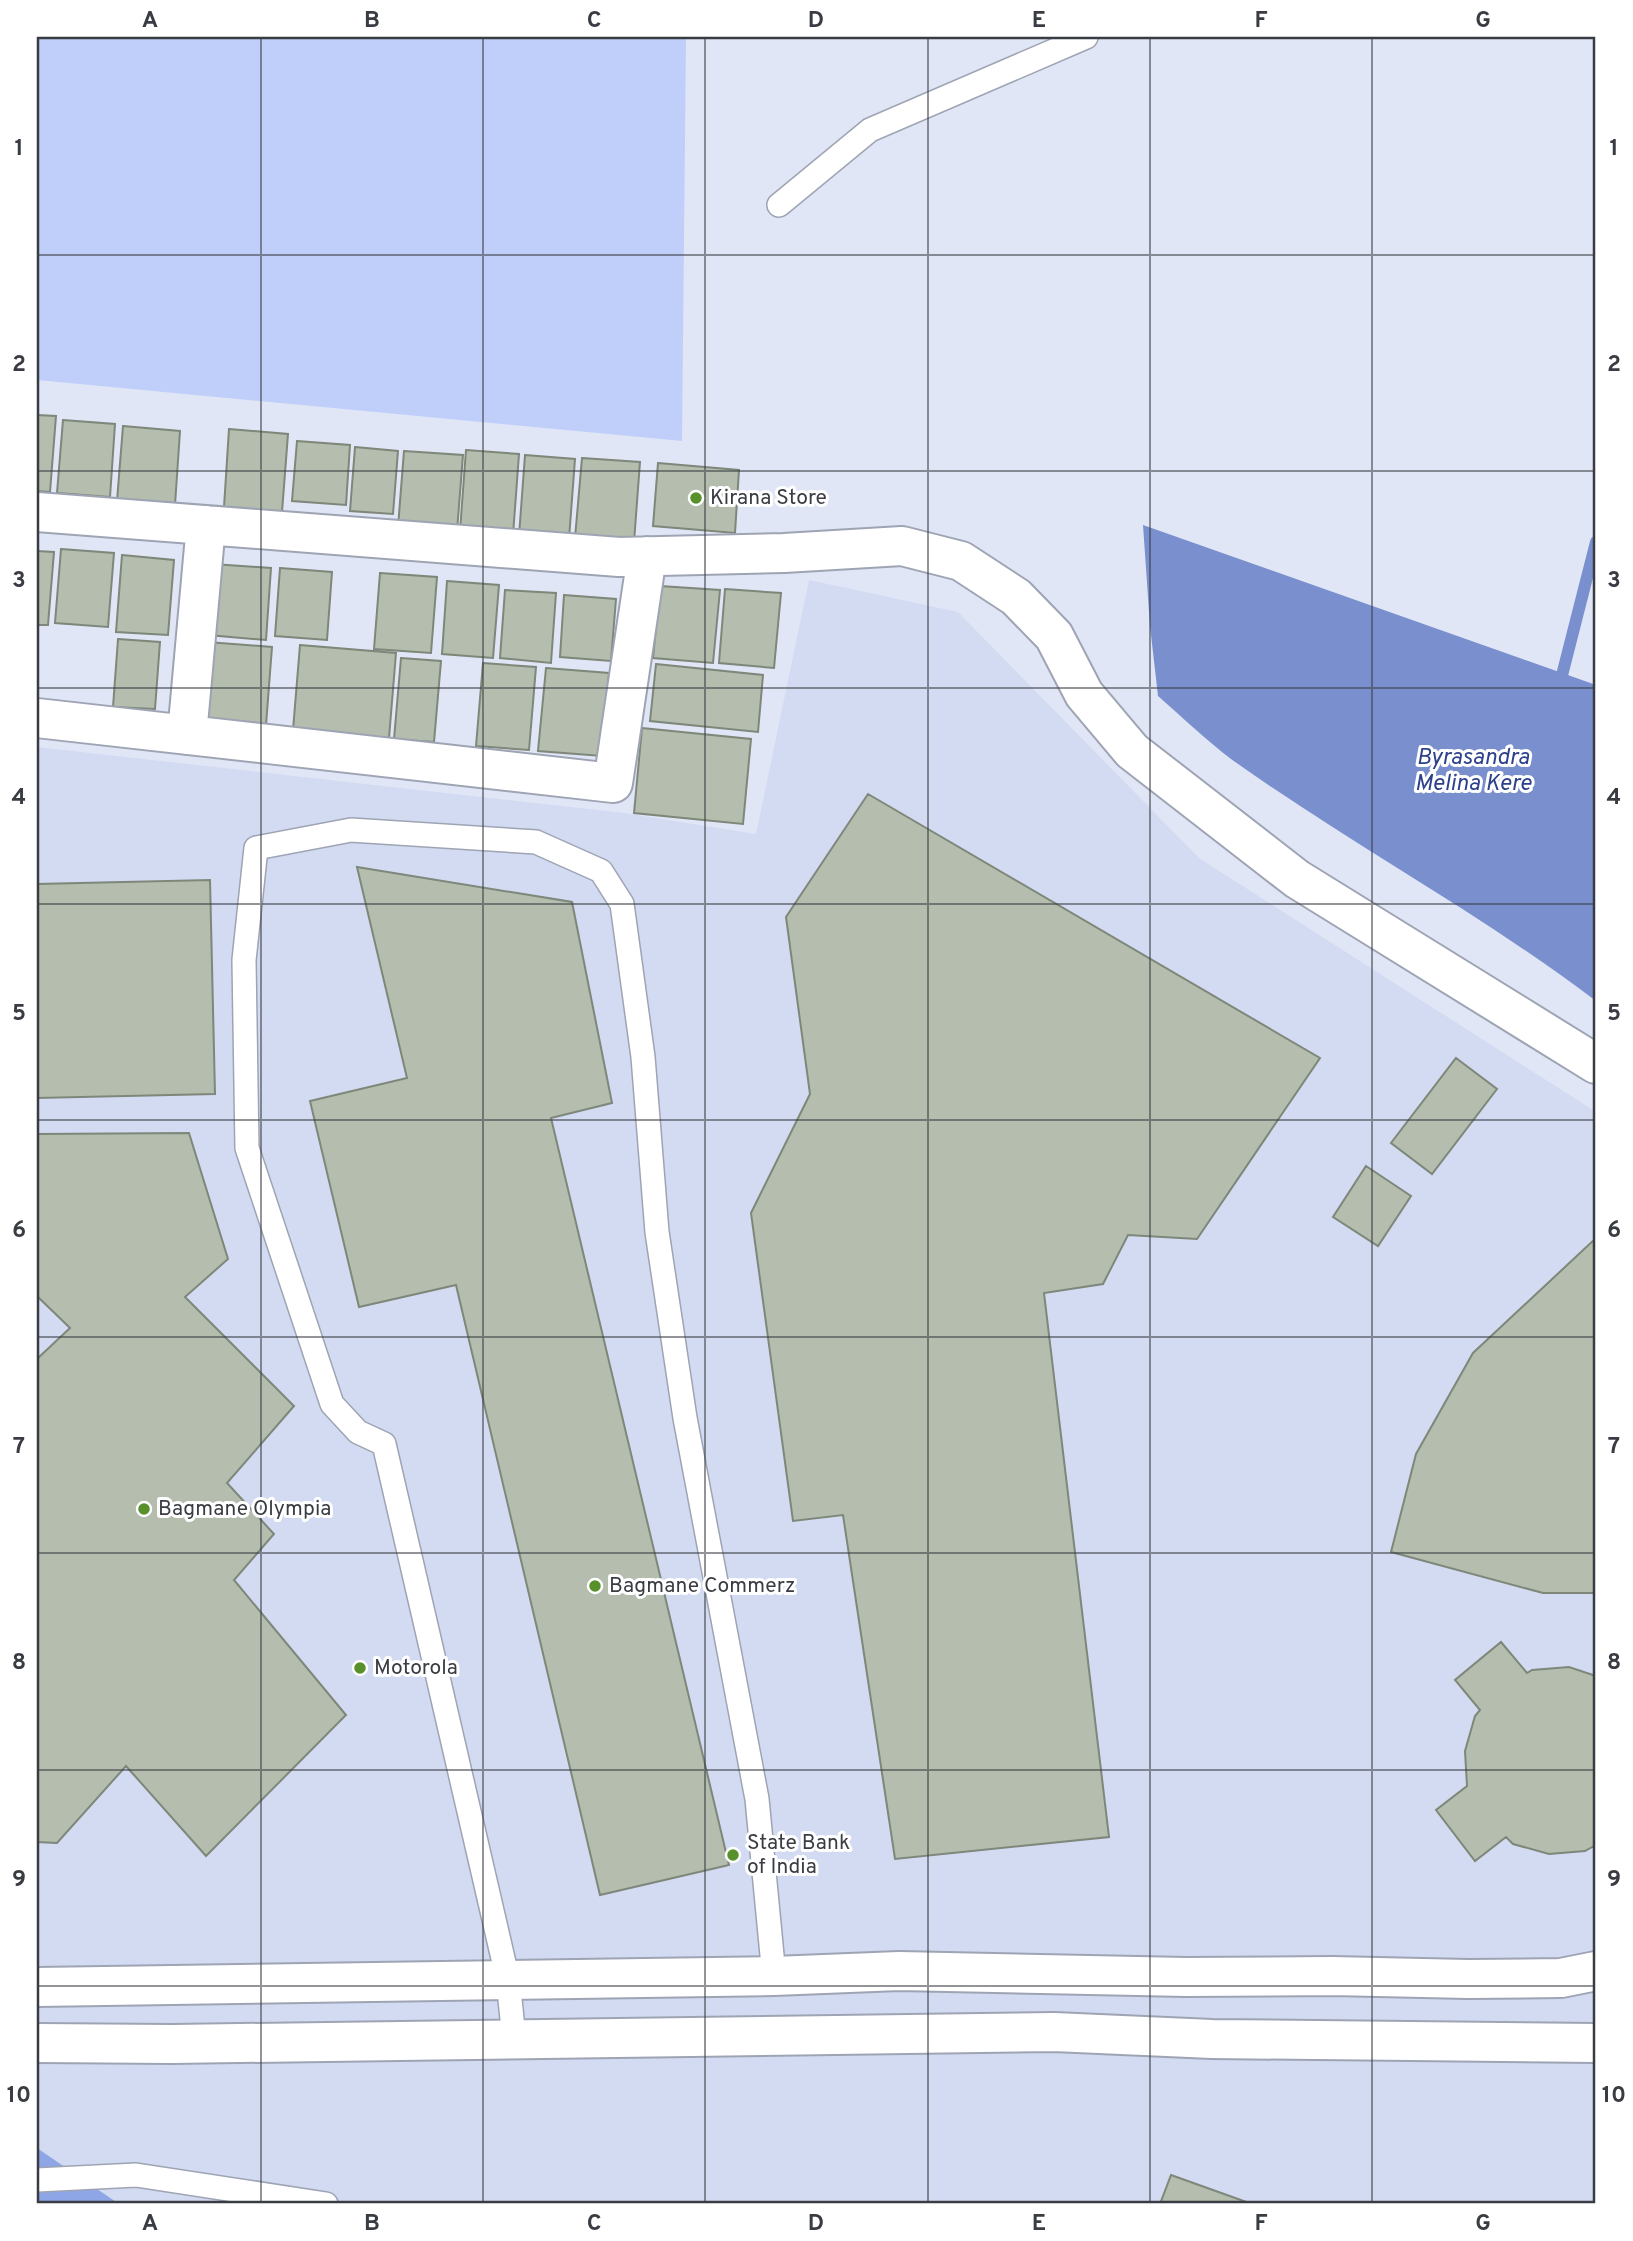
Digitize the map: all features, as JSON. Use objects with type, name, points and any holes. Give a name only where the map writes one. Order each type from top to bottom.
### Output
[{"type":"street","points":[[37,512],[620,556],[784,553],[902,546],[961,561],[1016,597],[1054,636],[1084,694],[1132,751],[1297,879],[1596,1064]]},
{"type":"street","points":[[187,735],[206,525]]},
{"type":"street","points":[[37,718],[613,783],[647,556]]},
{"type":"street","points":[[37,1987],[774,1976],[899,1971],[1186,1977],[1561,1978],[1596,1970]]},
{"type":"street","points":[[37,2043],[172,2044],[1054,2032],[1212,2039],[1596,2043]]},
{"type":"lane","points":[[779,205],[870,130],[1086,37]]},
{"type":"lane","points":[[514,2038],[508,1980],[384,1444],[358,1432],[332,1404],[247,1148],[244,960],[256,848],[351,830],[536,842],[601,871],[622,904],[643,1057],[657,1232],[685,1418],[757,1799],[774,1976]]},
{"type":"lane","points":[[37,2180],[136,2175],[327,2204]]},
{"type":"shaded area","points":[[37,37],[686,37],[682,441],[37,380]]},
{"type":"shaded area","points":[[809,580],[958,612],[1199,858],[1596,1112],[1596,2204],[37,2204],[37,747],[624,813],[756,834]]},
{"type":"shaded area","points":[[37,2148],[119,2204],[37,2204]]},
{"type":"water","name":"Byrasandra Melina Kere","points":[[1143,525],[1596,685],[1596,1001],[1507,938],[1231,759],[1158,696]]},
{"type":"building","points":[[37,415],[56,416],[50,492],[37,491]]},
{"type":"building","points":[[63,420],[115,424],[110,497],[57,493]]},
{"type":"building","points":[[123,426],[180,431],[175,505],[117,501]]},
{"type":"building","points":[[229,429],[288,434],[282,512],[224,507]]},
{"type":"building","points":[[297,441],[350,445],[346,505],[292,501]]},
{"type":"building","points":[[355,447],[398,451],[393,514],[350,511]]},
{"type":"building","points":[[466,450],[519,454],[513,535],[460,531]]},
{"type":"building","points":[[404,451],[463,455],[457,531],[398,527]]},
{"type":"building","points":[[525,455],[575,459],[569,539],[519,536]]},
{"type":"building","points":[[582,458],[640,462],[634,542],[575,538]]},
{"type":"building","name":"Kirana Store","points":[[658,463],[739,470],[735,533],[653,526]]},
{"type":"building","points":[[61,549],[114,553],[108,627],[55,623]]},
{"type":"building","points":[[37,551],[54,552],[48,625],[37,625]]},
{"type":"building","points":[[122,555],[174,560],[168,635],[116,632]]},
{"type":"building","points":[[213,564],[271,568],[266,640],[208,635]]},
{"type":"building","points":[[280,568],[332,572],[327,640],[275,636]]},
{"type":"building","points":[[380,573],[437,577],[431,653],[374,649]]},
{"type":"building","points":[[447,581],[499,585],[493,658],[442,654]]},
{"type":"building","points":[[660,586],[720,590],[713,663],[653,658]]},
{"type":"building","points":[[725,589],[781,593],[774,668],[719,663]]},
{"type":"building","points":[[505,590],[556,593],[551,663],[500,658]]},
{"type":"building","points":[[564,595],[616,599],[611,661],[560,657]]},
{"type":"building","points":[[118,639],[160,642],[155,709],[113,707]]},
{"type":"building","points":[[207,642],[272,647],[266,725],[201,720]]},
{"type":"building","points":[[300,645],[396,653],[389,738],[293,730]]},
{"type":"building","points":[[401,658],[441,661],[434,742],[394,739]]},
{"type":"building","points":[[483,663],[536,667],[529,750],[476,746]]},
{"type":"building","points":[[656,664],[763,675],[758,732],[650,721]]},
{"type":"building","points":[[546,668],[609,673],[602,756],[538,751]]},
{"type":"building","points":[[642,728],[751,739],[743,824],[634,813]]},
{"type":"building","points":[[868,794],[1320,1058],[1197,1239],[1128,1235],[1103,1284],[1044,1293],[1109,1837],[895,1859],[843,1515],[793,1521],[751,1213],[810,1094],[786,917]]},
{"type":"building","name":"Bagmane Commerz","points":[[357,867],[572,902],[612,1103],[551,1118],[729,1865],[600,1895],[456,1285],[359,1307],[310,1101],[407,1078]]},
{"type":"building","points":[[210,880],[215,1094],[37,1098],[37,884]]},
{"type":"building","points":[[1456,1058],[1497,1089],[1432,1174],[1391,1143]]},
{"type":"building","name":"Bagmane Olympia","points":[[189,1133],[228,1259],[185,1297],[294,1406],[227,1483],[274,1534],[234,1580],[346,1715],[206,1856],[126,1766],[57,1843],[37,1842],[37,1359],[70,1328],[37,1296],[37,1134]]},
{"type":"building","points":[[1366,1166],[1411,1196],[1378,1246],[1333,1217]]},
{"type":"building","points":[[1596,1238],[1596,1593],[1543,1593],[1391,1552],[1416,1454],[1473,1353]]},
{"type":"building","points":[[1501,1642],[1527,1673],[1532,1670],[1569,1667],[1596,1676],[1596,1849],[1594,1846],[1585,1851],[1549,1854],[1513,1844],[1506,1837],[1475,1861],[1436,1810],[1467,1786],[1465,1751],[1475,1716],[1480,1710],[1455,1680]]},
{"type":"building","points":[[1171,2175],[1252,2204],[1160,2204]]},
{"type":"waterway","points":[[1559,687],[1596,542]]},
{"type":"place","name":"Kirana Store","points":[[696,498]]},
{"type":"place","name":"Bagmane Olympia","points":[[144,1509]]},
{"type":"place","name":"Bagmane Commerz","points":[[595,1586]]},
{"type":"place","name":"Motorola","points":[[360,1668]]},
{"type":"place","name":"State Bank of India","points":[[733,1855]]}]
